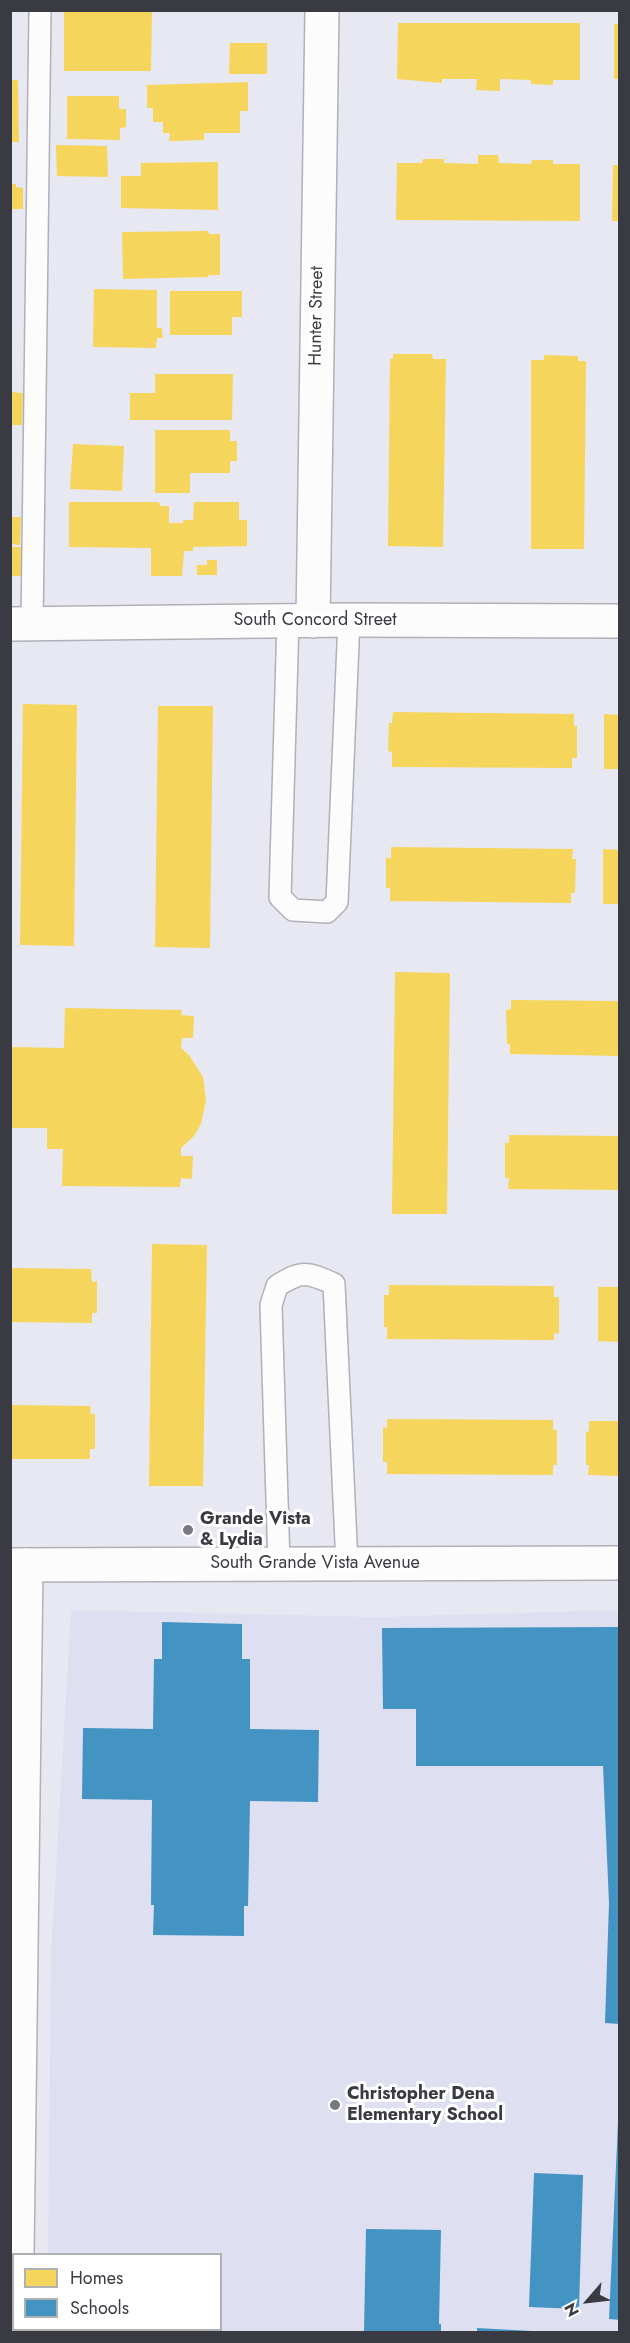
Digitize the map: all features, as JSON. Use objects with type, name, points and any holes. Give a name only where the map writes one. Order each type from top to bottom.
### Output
[{"type":"street","name":"Hunter Street","points":[[301,621],[322,10]]},
{"type":"street","name":"South Concord Street","points":[[22,624],[349,620],[620,621]]},
{"type":"street","name":"South Grande Vista Avenue","points":[[18,1565],[620,1563]]},
{"type":"street","points":[[17,2253],[18,1565]]},
{"type":"lane","points":[[22,624],[40,10]]},
{"type":"lane","points":[[301,621],[280,897],[293,910],[327,912],[337,902],[349,620]]},
{"type":"lane","points":[[279,1564],[271,1305],[277,1286],[296,1274],[316,1276],[334,1284],[347,1564]]},
{"type":"shaded area","name":"Christopher Dena Elementary School","points":[[71,1610],[379,1617],[619,1610],[619,2332],[48,2332],[222,2331],[222,2253],[48,2253],[51,1955]]},
{"type":"building: Homes","points":[[64,10],[152,10],[151,71],[64,71]]},
{"type":"building: Homes","points":[[398,23],[580,23],[580,80],[553,80],[553,85],[531,84],[531,80],[500,79],[500,91],[476,90],[477,79],[442,79],[442,83],[397,79]]},
{"type":"building: Homes","points":[[614,24],[620,24],[620,79],[614,79]]},
{"type":"building: Homes","points":[[230,43],[267,43],[267,74],[229,74]]},
{"type":"building: Homes","points":[[10,80],[18,80],[19,142],[10,142]]},
{"type":"building: Homes","points":[[248,82],[248,111],[240,111],[240,133],[204,133],[204,140],[169,141],[170,133],[163,133],[163,122],[153,122],[153,108],[147,108],[147,85]]},
{"type":"building: Homes","points":[[67,96],[119,96],[119,109],[126,109],[126,127],[120,128],[120,140],[67,139]]},
{"type":"building: Homes","points":[[56,145],[107,146],[108,177],[57,176]]},
{"type":"building: Homes","points":[[478,155],[498,155],[499,163],[531,164],[532,160],[553,160],[553,164],[580,164],[580,221],[396,220],[397,163],[422,163],[423,159],[444,159],[444,163],[478,164]]},
{"type":"building: Homes","points":[[218,162],[218,210],[121,208],[121,176],[141,176],[141,163]]},
{"type":"building: Homes","points":[[613,165],[620,165],[620,221],[612,221]]},
{"type":"building: Homes","points":[[10,184],[23,188],[23,209],[10,209]]},
{"type":"building: Homes","points":[[208,231],[209,234],[220,234],[220,275],[123,279],[122,232]]},
{"type":"building: Homes","points":[[94,289],[157,290],[157,328],[162,328],[163,338],[157,338],[156,348],[93,347]]},
{"type":"building: Homes","points":[[170,291],[242,291],[242,317],[232,317],[232,335],[170,335]]},
{"type":"building: Homes","points":[[393,354],[432,354],[433,359],[446,359],[443,547],[388,546],[390,359],[393,359]]},
{"type":"building: Homes","points":[[544,355],[578,356],[578,361],[586,361],[584,549],[531,549],[531,360],[544,360]]},
{"type":"building: Homes","points":[[155,374],[233,374],[232,420],[130,420],[130,393],[155,393]]},
{"type":"building: Homes","points":[[10,392],[23,393],[22,425],[10,425]]},
{"type":"building: Homes","points":[[155,430],[230,430],[230,441],[237,441],[237,461],[230,461],[230,473],[190,473],[190,493],[155,493]]},
{"type":"building: Homes","points":[[73,444],[124,446],[122,491],[70,489]]},
{"type":"building: Homes","points":[[69,502],[159,502],[160,506],[169,506],[169,523],[183,523],[183,520],[193,520],[194,502],[239,502],[239,520],[247,520],[247,546],[193,547],[193,551],[184,551],[182,576],[151,576],[151,548],[69,547]]},
{"type":"building: Homes","points":[[10,517],[21,517],[20,545],[10,544]]},
{"type":"building: Homes","points":[[10,547],[21,547],[21,576],[10,576]]},
{"type":"building: Homes","points":[[207,560],[217,560],[217,575],[197,575],[197,565],[207,565]]},
{"type":"building: Homes","points":[[23,704],[77,705],[74,946],[20,945]]},
{"type":"building: Homes","points":[[158,706],[213,706],[210,948],[155,947]]},
{"type":"building: Homes","points":[[393,712],[574,714],[574,726],[577,726],[577,758],[572,758],[572,768],[392,767],[392,752],[388,751],[389,723],[392,723]]},
{"type":"building: Homes","points":[[604,714],[620,715],[620,769],[604,769]]},
{"type":"building: Homes","points":[[391,847],[573,849],[572,859],[576,859],[575,893],[571,893],[571,903],[390,901],[390,888],[386,888],[386,858],[391,858]]},
{"type":"building: Homes","points":[[603,849],[620,850],[620,904],[603,904]]},
{"type":"building: Homes","points":[[395,972],[450,973],[447,1214],[392,1214]]},
{"type":"building: Homes","points":[[511,1000],[620,1001],[620,1056],[510,1054],[510,1044],[507,1044],[506,1010],[511,1009]]},
{"type":"building: Homes","points":[[65,1008],[182,1010],[181,1015],[194,1016],[193,1038],[182,1038],[181,1048],[189,1055],[203,1077],[206,1100],[201,1124],[194,1136],[181,1148],[181,1156],[193,1156],[192,1179],[181,1178],[180,1187],[62,1186],[63,1149],[47,1149],[47,1128],[10,1128],[10,1047],[64,1048]]},
{"type":"building: Homes","points":[[509,1135],[620,1136],[620,1190],[508,1189],[509,1178],[505,1178],[505,1143],[509,1143]]},
{"type":"building: Homes","points":[[152,1244],[207,1245],[203,1486],[149,1486]]},
{"type":"building: Homes","points":[[10,1268],[91,1269],[92,1282],[97,1281],[97,1313],[92,1313],[92,1323],[10,1322]]},
{"type":"building: Homes","points":[[389,1285],[554,1286],[554,1297],[559,1297],[559,1334],[554,1333],[554,1340],[387,1339],[387,1327],[384,1327],[384,1295],[389,1295]]},
{"type":"building: Homes","points":[[598,1287],[620,1287],[620,1342],[598,1341]]},
{"type":"building: Homes","points":[[10,1405],[90,1406],[91,1414],[95,1414],[95,1449],[90,1449],[90,1459],[10,1459]]},
{"type":"building: Homes","points":[[387,1419],[553,1420],[553,1430],[557,1430],[557,1465],[553,1465],[553,1475],[387,1474],[387,1462],[383,1462],[383,1427],[387,1428]]},
{"type":"building: Homes","points":[[589,1421],[620,1421],[620,1476],[588,1475],[586,1431],[589,1432]]},
{"type":"building: Schools","points":[[162,1622],[242,1624],[242,1659],[250,1659],[250,1729],[319,1730],[318,1802],[250,1801],[248,1906],[244,1906],[244,1936],[153,1935],[152,1800],[82,1799],[83,1728],[153,1729],[154,1659],[162,1659]]},
{"type":"building: Schools","points":[[620,1627],[618,1766],[620,2024],[605,2023],[609,1903],[603,1766],[416,1766],[416,1709],[383,1709],[382,1628]]},
{"type":"building: Schools","points":[[618,2122],[620,2122],[620,2320],[609,2319]]},
{"type":"building: Schools","points":[[534,2173],[583,2175],[579,2309],[529,2307]]},
{"type":"building: Schools","points":[[366,2229],[441,2230],[439,2324],[441,2324],[441,2332],[364,2332]]},
{"type":"building: Schools","points":[[477,2328],[532,2331],[532,2332],[477,2332]]},
{"type":"place","name":"Grande Vista & Lydia","points":[[188,1530]]},
{"type":"place","name":"Christopher Dena Elementary School","points":[[335,2105]]}]
